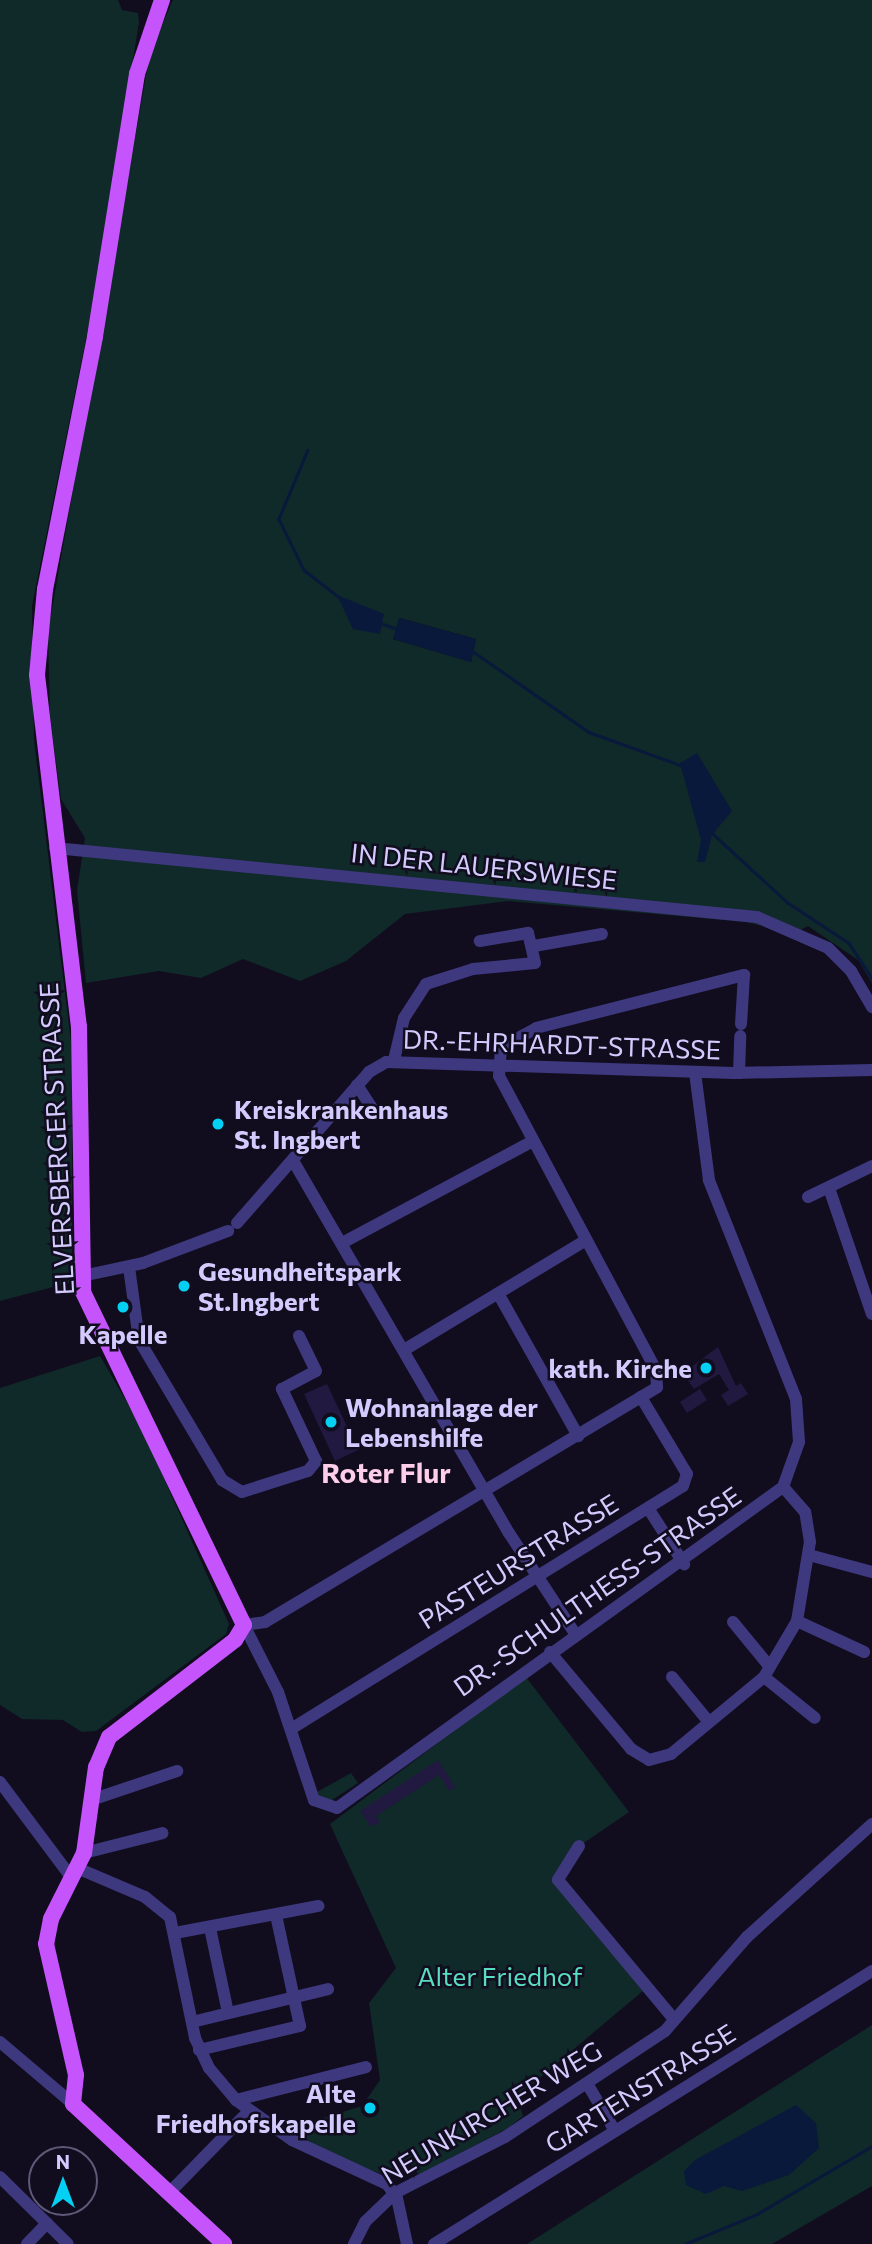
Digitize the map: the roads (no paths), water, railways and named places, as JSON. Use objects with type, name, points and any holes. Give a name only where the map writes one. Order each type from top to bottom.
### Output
[{"type":"main road","name":"ELVERSBERGER STRASSE","points":[[162,0],[137,74],[55,542],[37,675],[55,848],[79,1027],[82,1276],[96,1325],[155,1433],[244,1625]]},
{"type":"main road","points":[[224,2244],[73,2104],[76,2075],[46,1944],[84,1853],[91,1800],[102,1750],[118,1726],[235,1640],[244,1625]]},
{"type":"street","name":"IN DER LAUERSWIESE","points":[[55,848],[757,917],[828,948],[872,1007]]},
{"type":"street","points":[[394,1060],[404,1018],[426,984],[473,969],[535,963],[534,946],[528,933],[480,941]]},
{"type":"street","points":[[534,946],[602,933]]},
{"type":"street","points":[[244,1625],[265,1622],[486,1492],[641,1397],[659,1383],[533,1141],[497,1065],[501,1047],[521,1033],[744,975],[739,1073]]},
{"type":"street","name":"DR.-EHRHARDT-STRASSE","points":[[129,1267],[233,1227],[295,1164],[357,1085],[378,1065],[394,1060],[739,1073],[872,1070]]},
{"type":"street","points":[[550,1652],[643,1758],[665,1757],[767,1672],[797,1621],[809,1555],[805,1512],[783,1487],[799,1442],[796,1399],[709,1180],[695,1072]]},
{"type":"street","points":[[357,1085],[376,1114]]},
{"type":"street","points":[[342,1243],[533,1141]]},
{"type":"street","points":[[295,1164],[536,1576],[576,1635]]},
{"type":"street","points":[[808,1197],[872,1166]]},
{"type":"street","points":[[829,1188],[872,1314]]},
{"type":"street","points":[[404,1350],[586,1240]]},
{"type":"street","points":[[82,1276],[129,1267],[138,1340],[222,1480],[242,1492],[308,1471],[316,1461],[282,1389],[316,1370],[299,1336]]},
{"type":"street","points":[[499,1295],[578,1436]]},
{"type":"street","name":"PASTEURSTRASSE","points":[[291,1729],[683,1486],[687,1474],[641,1397]]},
{"type":"street","name":"DR.-SCHULTHESS-STRASSE","points":[[291,1729],[314,1800],[337,1808],[550,1652],[684,1564],[783,1487]]},
{"type":"street","points":[[648,1508],[684,1564]]},
{"type":"street","points":[[809,1555],[872,1572]]},
{"type":"street","points":[[797,1621],[864,1652]]},
{"type":"street","points":[[733,1622],[767,1672],[815,1718]]},
{"type":"street","points":[[244,1625],[253,1633],[291,1729]]},
{"type":"street","points":[[672,1677],[709,1722]]},
{"type":"street","points":[[91,1800],[177,1771]]},
{"type":"street","points":[[2,1788],[74,1873],[156,1903],[175,1933],[199,2050],[236,2100],[394,2193],[407,2244]]},
{"type":"street","name":"NEUNKIRCHER WEG","points":[[354,2244],[365,2222],[394,2193],[588,2085],[674,2019],[747,1937],[872,1824]]},
{"type":"street","points":[[84,1853],[163,1833]]},
{"type":"street","points":[[579,1846],[558,1880],[674,2019]]},
{"type":"street","points":[[175,1933],[318,1906]]},
{"type":"street","points":[[199,2050],[299,2027],[295,1996],[276,1916]]},
{"type":"street","points":[[209,1928],[228,2013]]},
{"type":"street","name":"GARTENSTRASSE","points":[[434,2244],[872,1971]]},
{"type":"street","points":[[192,2022],[327,1989]]},
{"type":"street","points":[[0,2042],[73,2104]]},
{"type":"street","points":[[236,2100],[366,2067]]},
{"type":"street","points":[[588,2085],[615,2131]]},
{"type":"street","points":[[168,2194],[250,2110]]},
{"type":"street","points":[[0,2177],[68,2244]]},
{"type":"street","points":[[27,2244],[47,2223]]},
{"type":"water","points":[[337,595],[384,614],[380,634],[353,629]]},
{"type":"water","points":[[399,618],[476,639],[471,662],[393,639]]},
{"type":"water","points":[[697,753],[732,811],[712,835],[705,862],[697,862],[701,840],[680,763]]},
{"type":"water","points":[[796,2105],[816,2123],[819,2148],[789,2175],[742,2191],[724,2186],[706,2194],[686,2185],[684,2171],[695,2160]]},
{"type":"waterway","points":[[308,450],[279,519],[304,570],[339,597]]},
{"type":"waterway","points":[[380,623],[397,629]]},
{"type":"waterway","points":[[471,650],[589,732],[680,765]]},
{"type":"waterway","points":[[711,832],[787,902],[849,943],[872,978]]},
{"type":"waterway","points":[[685,2244],[757,2214],[872,2146]]},
{"type":"place","name":"Kreiskrankenhaus St. Ingbert","points":[[218,1124]]},
{"type":"place","name":"Gesundheitspark St.Ingbert","points":[[184,1286]]},
{"type":"place","name":"Kapelle","points":[[123,1307]]},
{"type":"place","name":"kath. Kirche","points":[[706,1368]]},
{"type":"place","name":"Wohnanlage der Lebenshilfe","points":[[331,1422]]},
{"type":"place","name":"Alte Friedhofskapelle","points":[[370,2108]]},
{"type":"district","name":"Roter Flur","points":[[386,1472]]},
{"type":"park label","name":"Alter Friedhof","points":[[500,1976]]}]
